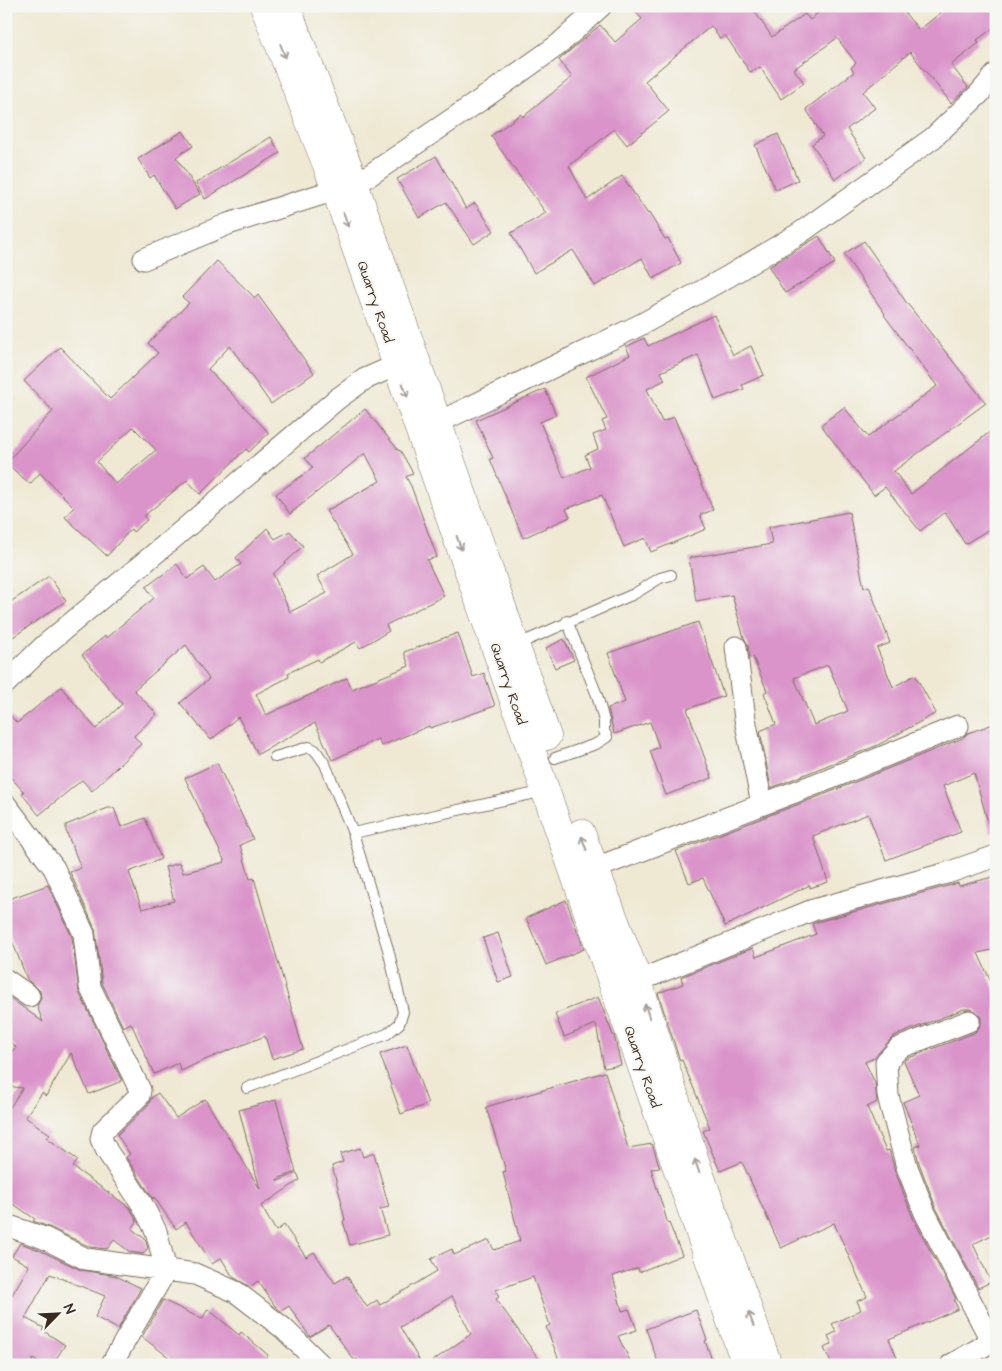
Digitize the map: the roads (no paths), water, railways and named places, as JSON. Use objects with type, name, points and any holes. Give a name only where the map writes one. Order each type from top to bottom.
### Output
[{"type":"main road","name":"Quarry Road","points":[[264,6],[345,187],[438,423],[593,869],[638,981],[695,1160],[768,1365]]},
{"type":"main road","name":"Quarry Road","points":[[286,6],[345,187],[396,365],[746,1365]]},
{"type":"street","points":[[144,259],[228,224],[345,187],[488,95],[558,45],[601,6]]},
{"type":"street","points":[[438,423],[642,324],[729,276],[800,233],[933,138],[979,94],[996,74]]},
{"type":"street","points":[[6,683],[45,645],[337,399],[365,379],[396,365]]},
{"type":"street","points":[[736,647],[745,718],[762,804]]},
{"type":"street","points":[[593,869],[893,754],[958,726]]},
{"type":"street","points":[[6,805],[54,868],[84,934],[90,987],[140,1090],[140,1096],[103,1131],[101,1139],[142,1204],[156,1231],[166,1270],[111,1365]]},
{"type":"street","points":[[638,981],[813,910],[947,873],[996,856]]},
{"type":"street","points":[[6,980],[29,996]]},
{"type":"street","points":[[951,1365],[994,1340],[925,1213],[907,1166],[888,1096],[886,1062],[899,1048],[969,1021]]},
{"type":"street","points":[[6,1225],[44,1238],[86,1259],[195,1274],[236,1292],[283,1328],[321,1365]]},
{"type":"lane","points":[[515,645],[567,621],[634,594],[660,578],[671,574]]},
{"type":"lane","points":[[555,758],[596,744],[607,738],[604,732],[604,721],[597,695],[567,621]]},
{"type":"lane","points":[[247,1088],[387,1034],[399,1024],[403,1012],[385,939],[353,833],[325,764],[315,750],[310,747],[275,757]]},
{"type":"lane","points":[[353,833],[546,791]]}]
